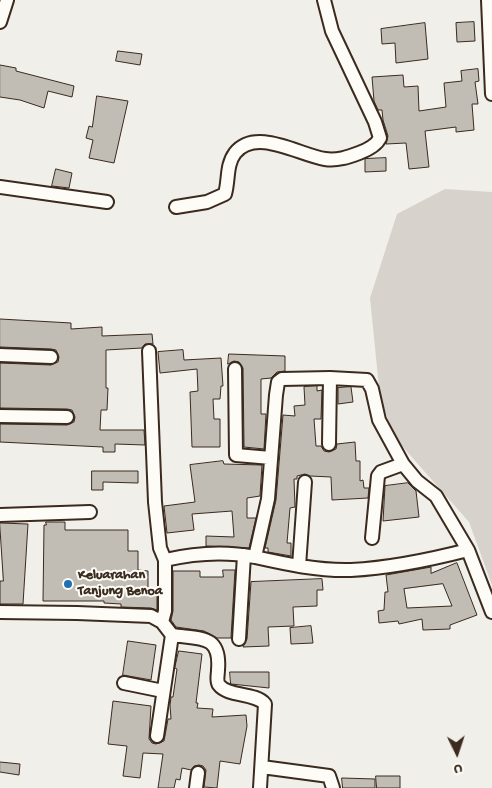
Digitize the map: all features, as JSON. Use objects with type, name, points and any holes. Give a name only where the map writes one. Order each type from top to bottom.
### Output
[{"type":"street","points":[[0,22],[7,0]]},
{"type":"street","points":[[176,208],[208,202],[225,194],[228,183],[228,168],[234,154],[245,144],[259,142],[276,144],[326,160],[344,159],[366,151],[378,143],[380,138],[375,122],[332,31],[324,0]]},
{"type":"street","points":[[489,2],[492,94]]},
{"type":"street","points":[[0,187],[107,202]]},
{"type":"street","points":[[149,351],[154,502],[160,548],[165,560],[165,611],[162,622]]},
{"type":"street","points":[[0,355],[52,357]]},
{"type":"street","points":[[235,369],[236,455],[271,458]]},
{"type":"street","points":[[329,444],[330,378]]},
{"type":"street","points":[[239,638],[250,556],[268,499],[276,395],[278,382],[282,379],[330,378],[367,380],[372,390],[379,420],[402,464],[417,481],[436,496],[468,550],[492,612]]},
{"type":"street","points":[[0,416],[67,417]]},
{"type":"street","points":[[372,538],[378,476],[381,472],[402,464]]},
{"type":"street","points":[[299,566],[304,482]]},
{"type":"street","points":[[0,515],[90,512]]},
{"type":"street","points":[[165,560],[182,556],[216,553],[250,556],[299,566],[349,570],[429,560],[468,550]]},
{"type":"street","points":[[0,612],[77,612],[151,616],[162,622],[172,635],[212,643],[219,657],[218,684],[221,687],[257,698],[265,704],[260,788]]},
{"type":"street","points":[[157,736],[172,635]]},
{"type":"street","points":[[124,683],[163,691]]},
{"type":"street","points":[[262,767],[329,776],[333,788]]},
{"type":"street","points":[[196,788],[198,773]]},
{"type":"shaded area","points":[[445,189],[492,192],[492,585],[469,522],[395,438],[380,397],[370,298],[397,214]]},
{"type":"building","points":[[474,22],[475,41],[457,42],[456,23]]},
{"type":"building","points":[[425,23],[428,59],[396,63],[395,43],[382,44],[381,29]]},
{"type":"building","points":[[118,51],[142,54],[140,65],[116,61]]},
{"type":"building","points":[[0,65],[74,86],[72,97],[48,91],[44,108],[20,100],[0,97]]},
{"type":"building","points":[[478,69],[479,81],[475,82],[478,104],[472,104],[474,130],[456,132],[456,127],[425,131],[429,167],[409,169],[406,143],[386,144],[388,136],[382,110],[378,110],[374,101],[372,77],[403,75],[404,87],[418,86],[419,111],[446,107],[444,83],[462,81],[461,71]]},
{"type":"building","points":[[97,96],[128,101],[114,163],[89,158],[93,140],[86,138],[89,126],[92,127]]},
{"type":"building","points":[[386,158],[386,171],[365,172],[365,159]]},
{"type":"building","points":[[56,169],[72,173],[69,188],[52,186]]},
{"type":"building","points":[[0,319],[71,323],[71,329],[102,327],[102,336],[152,334],[153,344],[145,344],[142,348],[106,350],[107,410],[101,410],[100,430],[144,430],[145,445],[115,444],[115,452],[103,452],[103,447],[0,442],[0,424],[67,425],[74,422],[75,417],[72,410],[67,409],[0,408],[0,363],[51,365],[58,362],[59,357],[56,350],[51,349],[0,347]]},
{"type":"building","points":[[183,350],[184,360],[221,358],[223,386],[221,386],[220,399],[213,399],[214,419],[220,419],[220,447],[192,447],[190,392],[198,391],[197,369],[160,373],[158,352]]},
{"type":"building","points":[[229,354],[285,356],[285,371],[277,372],[271,378],[261,379],[261,414],[266,414],[264,449],[244,447],[243,368],[239,362],[234,361],[228,364]]},
{"type":"building","points":[[317,386],[317,391],[322,390],[321,419],[314,419],[316,446],[321,446],[324,451],[329,452],[336,449],[337,444],[355,442],[356,461],[360,461],[360,481],[363,480],[364,488],[369,488],[368,498],[332,500],[331,477],[305,474],[297,476],[297,479],[294,479],[295,507],[290,508],[287,543],[291,543],[291,556],[268,552],[268,548],[265,548],[276,500],[283,415],[295,416],[294,406],[305,405],[304,387]]},
{"type":"building","points":[[351,387],[353,402],[338,404],[338,388]]},
{"type":"building","points":[[223,461],[224,464],[262,465],[260,496],[247,498],[247,518],[256,518],[249,548],[206,546],[206,536],[234,537],[232,511],[192,514],[194,530],[167,533],[164,506],[195,502],[190,465]]},
{"type":"building","points":[[92,471],[138,471],[138,483],[103,482],[103,490],[92,490]]},
{"type":"building","points":[[408,483],[416,491],[419,517],[383,521],[385,486]]},
{"type":"building","points":[[46,522],[65,522],[65,530],[128,530],[128,551],[138,551],[138,570],[148,571],[148,591],[157,591],[157,610],[121,607],[121,604],[104,603],[104,601],[43,601],[44,525],[46,525]]},
{"type":"building","points":[[0,523],[28,524],[23,604],[0,604],[0,581],[3,581]]},
{"type":"building","points":[[457,563],[477,615],[450,625],[450,629],[423,630],[422,619],[399,624],[398,621],[379,623],[378,611],[384,610],[385,592],[388,592],[386,575],[431,567],[431,573]],"holes":[[[443,584],[452,606],[407,608],[404,589]]]},
{"type":"building","points":[[223,570],[235,570],[231,638],[217,638],[204,631],[176,627],[171,620],[173,611],[173,571],[200,571],[200,577],[223,577]]},
{"type":"building","points":[[322,579],[323,590],[317,590],[317,606],[293,607],[294,626],[268,627],[269,646],[243,647],[247,639],[251,582]]},
{"type":"building","points":[[311,626],[313,643],[291,644],[290,628]]},
{"type":"building","points":[[128,641],[156,645],[151,680],[123,675]]},
{"type":"building","points":[[179,651],[202,654],[197,708],[213,709],[212,717],[246,715],[247,726],[240,764],[220,761],[217,788],[204,787],[206,770],[203,766],[199,765],[194,766],[191,770],[182,768],[180,780],[176,779],[174,788],[158,788],[163,754],[143,753],[140,778],[123,776],[127,746],[108,744],[113,701],[151,706],[149,739],[152,743],[156,744],[164,741],[168,719],[171,719],[170,705],[171,697],[173,697],[177,669],[175,668]]},
{"type":"building","points":[[230,672],[269,672],[269,688],[231,684]]},
{"type":"building","points":[[0,762],[20,764],[19,775],[0,772]]},
{"type":"building","points":[[376,776],[400,776],[400,788],[377,788]]},
{"type":"building","points":[[342,778],[375,779],[375,788],[343,788]]},
{"type":"place","name":"Keluarahan Tanjung Benoa","points":[[68,584]]}]
